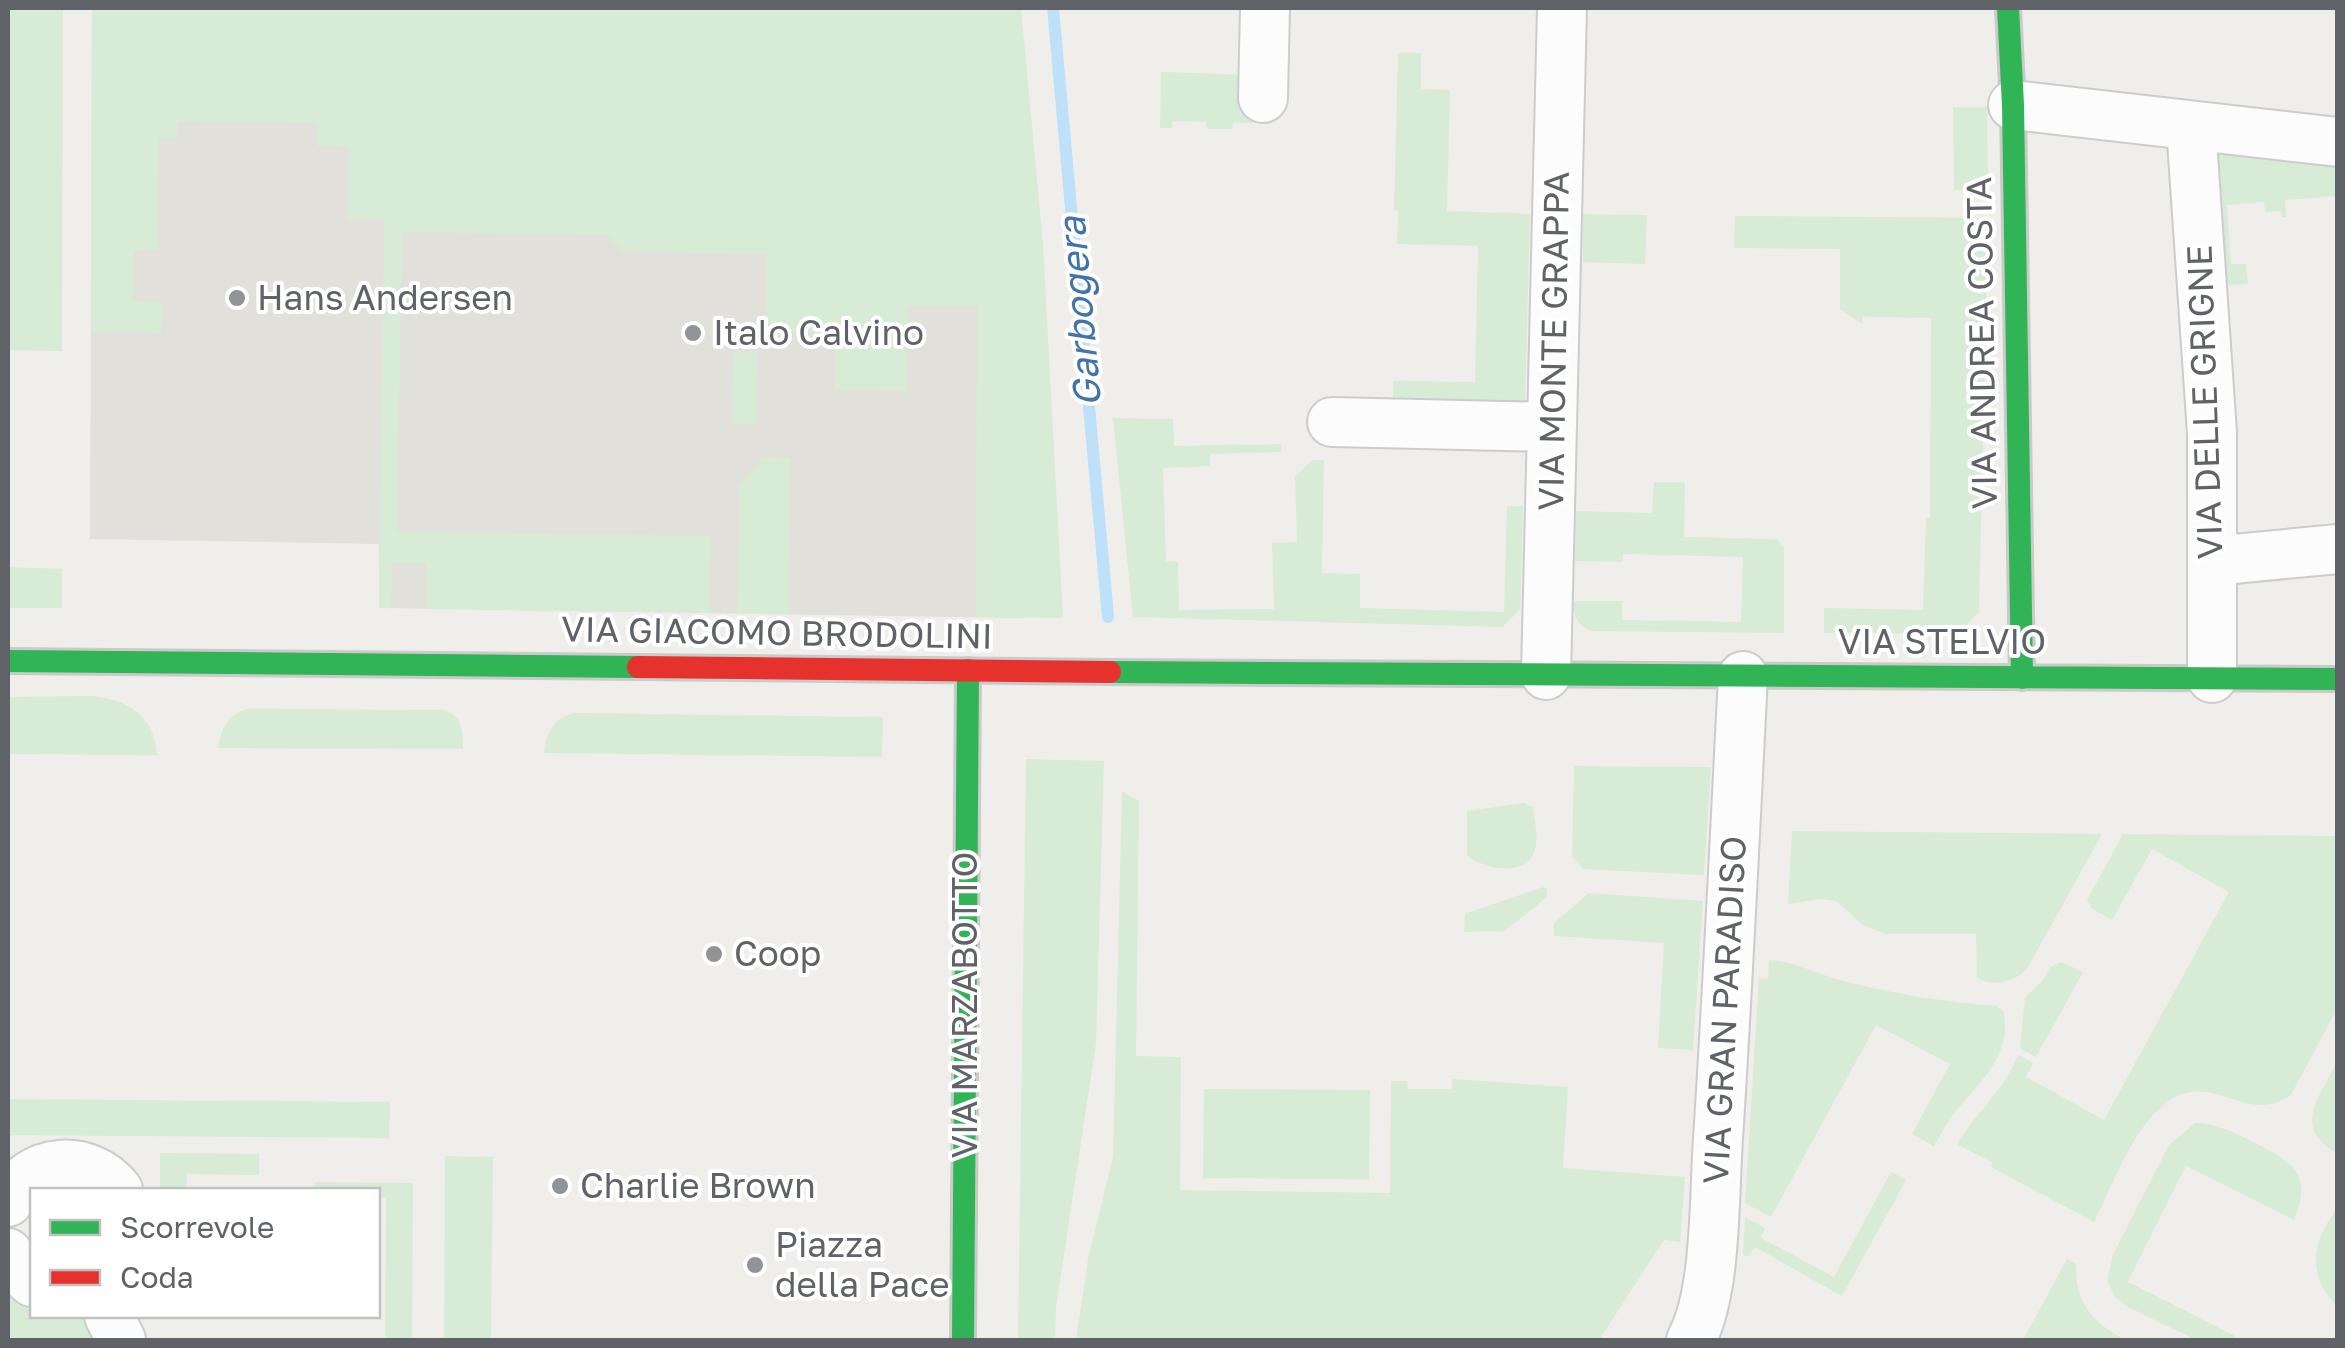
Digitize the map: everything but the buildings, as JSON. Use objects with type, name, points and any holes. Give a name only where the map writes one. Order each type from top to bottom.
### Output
[{"type":"street","points":[[1263,98],[1265,8]]},
{"type":"street","name":"VIA MONTE GRAPPA","points":[[1546,675],[1562,8]]},
{"type":"street","name":"VIA ANDREA COSTA","points":[[2008,8],[2022,678]]},
{"type":"street","points":[[2013,105],[2338,142]]},
{"type":"street","name":"VIA DELLE GRIGNE","points":[[2191,126],[2212,433],[2212,678]]},
{"type":"street","points":[[1332,422],[1552,427]]},
{"type":"street","points":[[2212,561],[2338,549]]},
{"type":"street","name":"VIA GIACOMO BRODOLINI","points":[[8,661],[1546,675]]},
{"type":"street","name":"VIA MARZABOTTO","points":[[963,1340],[968,670]]},
{"type":"street","name":"VIA STELVIO","points":[[1546,675],[2338,680]]},
{"type":"street","name":"VIA GRAN PARADISO","points":[[1692,1340],[1703,1311],[1712,1230],[1743,676]]},
{"type":"street","points":[[8,1202],[25,1178],[45,1167],[68,1163],[90,1168],[116,1188]]},
{"type":"street","points":[[8,1253],[11,1262],[30,1280]]},
{"type":"street","points":[[110,1318],[122,1340]]},
{"type":"shaded area","name":"Italo Calvino","points":[[92,8],[984,8],[1022,618],[379,608],[379,544],[90,539]]},
{"type":"green space","points":[[8,8],[63,8],[62,351],[8,350]]},
{"type":"green space","points":[[92,8],[1021,8],[1043,244],[1063,618],[976,617],[977,306],[908,306],[907,391],[835,390],[835,332],[766,331],[766,254],[624,252],[607,235],[402,232],[397,531],[711,536],[710,613],[426,609],[426,563],[392,563],[391,608],[379,608],[384,220],[348,219],[348,147],[317,146],[317,123],[177,121],[177,138],[159,138],[158,250],[134,251],[133,301],[162,302],[161,333],[91,332]]},
{"type":"green space","points":[[1398,53],[1421,53],[1421,89],[1450,90],[1447,211],[1530,214],[1525,406],[1393,403],[1393,381],[1475,382],[1478,246],[1397,244],[1398,211],[1394,210]]},
{"type":"green space","points":[[1161,72],[1254,75],[1253,123],[1233,122],[1232,129],[1207,129],[1206,122],[1173,121],[1172,128],[1160,128]]},
{"type":"green space","points":[[1953,107],[1987,107],[1988,190],[1954,190]]},
{"type":"green space","points":[[2211,149],[2337,163],[2337,196],[2285,200],[2286,217],[2282,217],[2281,211],[2265,212],[2264,202],[2227,205],[2231,264],[2246,264],[2248,284],[2213,287]]},
{"type":"green space","points":[[1583,214],[1647,215],[1645,264],[1583,262]]},
{"type":"green space","points":[[1735,216],[1988,218],[1979,612],[1957,634],[1824,633],[1824,608],[1923,610],[1926,519],[1930,518],[1931,318],[1863,317],[1862,324],[1840,309],[1840,249],[1734,248]]},
{"type":"green space","points":[[733,352],[757,353],[756,425],[732,424]]},
{"type":"green space","points":[[1113,418],[1173,419],[1174,446],[1281,444],[1281,452],[1210,454],[1210,466],[1163,468],[1166,561],[1178,562],[1179,610],[1274,609],[1272,543],[1297,542],[1295,476],[1313,460],[1324,460],[1322,573],[1360,574],[1360,608],[1504,612],[1507,506],[1523,506],[1520,610],[1502,627],[1133,617]]},
{"type":"green space","points":[[763,457],[790,458],[788,614],[737,614],[739,486]]},
{"type":"green space","points":[[1654,482],[1685,482],[1684,537],[1777,539],[1784,547],[1784,633],[1593,631],[1580,624],[1574,601],[1622,601],[1622,620],[1741,622],[1743,557],[1623,554],[1623,562],[1575,561],[1576,511],[1652,513]]},
{"type":"green space","points":[[8,567],[62,569],[62,608],[8,608]]},
{"type":"green space","points":[[91,696],[117,701],[137,712],[151,730],[157,755],[8,754],[8,697]]},
{"type":"green space","points":[[247,709],[445,710],[459,721],[463,749],[218,748],[226,724]]},
{"type":"green space","points":[[574,713],[883,717],[882,757],[544,753],[552,727]]},
{"type":"green space","points":[[1026,759],[1104,761],[1096,1043],[1056,1308],[1055,1340],[1018,1340]]},
{"type":"green space","points":[[1574,766],[1711,767],[1704,875],[1583,869],[1572,856]]},
{"type":"green space","points":[[1122,791],[1139,801],[1136,1056],[1181,1057],[1180,1190],[1390,1193],[1391,1081],[1407,1081],[1408,1089],[1452,1089],[1452,1079],[1568,1087],[1563,1168],[1685,1177],[1680,1242],[1664,1240],[1599,1340],[1076,1340],[1088,1259],[1113,1157]]},
{"type":"green space","points":[[1524,803],[1533,807],[1536,828],[1531,858],[1506,868],[1487,865],[1467,855],[1467,811]]},
{"type":"green space","points":[[1792,831],[2102,834],[2027,969],[1996,983],[1977,978],[1976,934],[1885,934],[1863,925],[1836,901],[1788,904]]},
{"type":"green space","points":[[2123,834],[2337,836],[2337,1009],[2291,1095],[2274,1104],[2257,1105],[2208,1092],[2191,1092],[2174,1098],[2155,1113],[2128,1151],[2094,1222],[1991,1167],[1993,1163],[1957,1144],[2005,1080],[2018,1055],[2033,1063],[2026,1077],[2104,1120],[2229,892],[2152,849],[2112,920],[2091,908],[2087,900]]},
{"type":"green space","points":[[1543,887],[1547,897],[1505,931],[1464,932],[1465,914]]},
{"type":"green space","points":[[1589,893],[1703,901],[1693,1050],[1658,1048],[1664,943],[1554,936],[1554,923]]},
{"type":"green space","points":[[1769,960],[1882,990],[1997,1006],[2003,1011],[2005,1026],[2004,1040],[1992,1066],[1934,1146],[1912,1134],[1950,1064],[1876,1025],[1771,1217],[1745,1203],[1759,978],[1768,979]]},
{"type":"green space","points":[[2061,962],[2083,972],[2036,1057],[2020,1048],[2025,998],[2050,967]]},
{"type":"green space","points":[[2337,1062],[2337,1153],[2323,1144],[2312,1123],[2317,1099]]},
{"type":"green space","points":[[1204,1089],[1370,1090],[1369,1179],[1203,1178]]},
{"type":"green space","points":[[8,1099],[390,1102],[389,1138],[8,1135]]},
{"type":"green space","points":[[2195,1123],[2226,1129],[2268,1150],[2289,1164],[2300,1181],[2294,1220],[2186,1166],[2128,1282],[2235,1336],[2230,1340],[2196,1340],[2126,1306],[2116,1298],[2107,1281],[2113,1255],[2169,1145]]},
{"type":"green space","points":[[160,1153],[259,1154],[259,1175],[187,1174],[186,1188],[160,1188]]},
{"type":"green space","points":[[445,1156],[493,1157],[491,1340],[444,1340]]},
{"type":"green space","points":[[1891,1172],[1906,1180],[1842,1296],[1755,1247],[1748,1257],[1743,1254],[1745,1217],[1765,1228],[1761,1238],[1834,1277]]},
{"type":"green space","points":[[314,1182],[413,1183],[412,1340],[385,1340],[386,1198],[380,1197],[380,1188],[314,1188]]},
{"type":"green space","points":[[2337,1209],[2337,1306],[2321,1282],[2316,1258],[2322,1234]]},
{"type":"green space","points":[[2067,1259],[2076,1264],[2079,1290],[2088,1310],[2126,1340],[2023,1340]]},
{"type":"green space","points":[[8,1276],[30,1294],[30,1318],[87,1318],[98,1340],[8,1340]]},
{"type":"waterway","name":"Garbogera","points":[[1053,8],[1108,617]]},
{"type":"traffic: fast","points":[[2008,8],[2022,678]]},
{"type":"traffic: fast","points":[[8,661],[638,667]]},
{"type":"traffic: fast","points":[[963,1340],[968,670]]},
{"type":"traffic: fast","points":[[1110,672],[2338,679]]},
{"type":"traffic: jam","points":[[638,667],[1110,672]]},
{"type":"place","name":"Hans Andersen","points":[[237,298]]},
{"type":"place","name":"Italo Calvino","points":[[693,333]]},
{"type":"place","name":"Coop","points":[[714,954]]},
{"type":"place","name":"Charlie Brown","points":[[560,1186]]},
{"type":"place","name":"Piazza della Pace","points":[[755,1265]]}]
